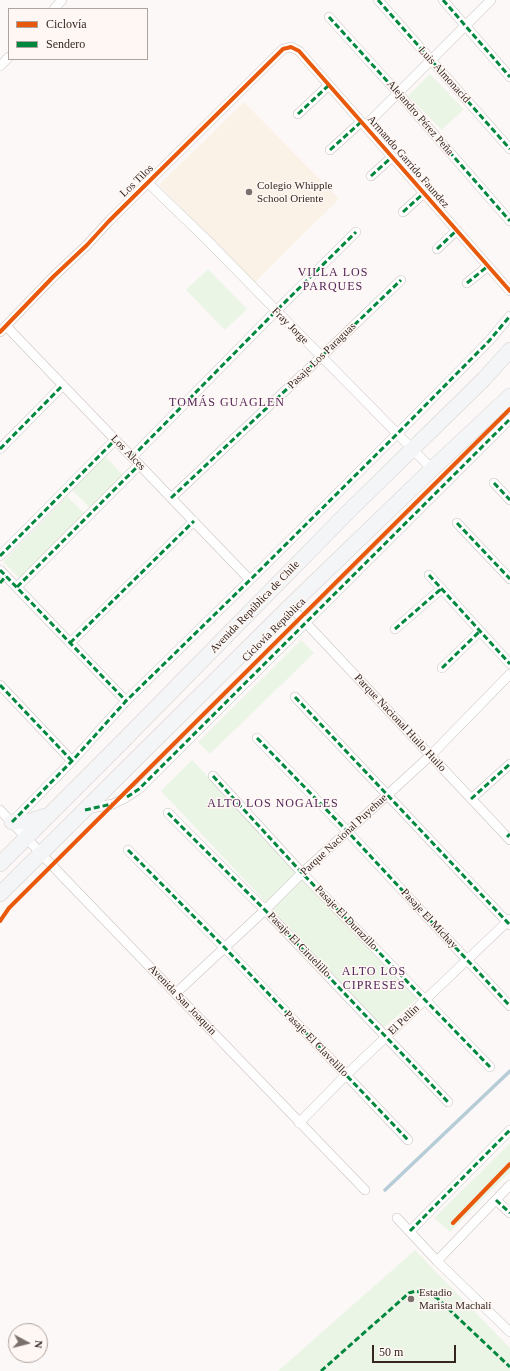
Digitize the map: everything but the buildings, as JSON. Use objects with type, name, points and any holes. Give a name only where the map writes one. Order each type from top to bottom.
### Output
[{"type":"main road","name":"Avenida República de Chile","points":[[0,864],[131,734],[350,510],[484,379],[510,350]]},
{"type":"main road","name":"Avenida República de Chile","points":[[0,894],[290,606],[510,396]]},
{"type":"main road","points":[[12,822],[30,821],[45,816],[51,812]]},
{"type":"street","points":[[55,8],[62,0]]},
{"type":"street","name":"Luis Almonacid","points":[[378,0],[510,149]]},
{"type":"street","points":[[443,0],[510,77]]},
{"type":"street","points":[[330,150],[363,124],[398,93],[491,0]]},
{"type":"street","name":"Alejandro Pérez Peña","points":[[329,16],[510,221]]},
{"type":"street","name":"Armando Garrido Faundez","points":[[291,47],[299,51],[510,291]]},
{"type":"street","name":"Los Tilos","points":[[3,329],[53,277],[87,245],[283,49],[291,47]]},
{"type":"street","points":[[0,66],[8,58]]},
{"type":"street","points":[[298,114],[329,85]]},
{"type":"street","points":[[371,176],[392,157]]},
{"type":"street","name":"Fray Jorge","points":[[148,183],[207,240],[432,469]]},
{"type":"street","points":[[403,212],[424,193]]},
{"type":"street","points":[[437,249],[457,230]]},
{"type":"street","points":[[132,457],[356,232]]},
{"type":"street","points":[[467,283],[488,266]]},
{"type":"street","name":"Pasaje Los Paraguas","points":[[171,498],[402,280]]},
{"type":"street","name":"Avenida República de Chile","points":[[12,822],[72,761],[126,701],[397,434],[489,341],[510,316]]},
{"type":"street","name":"Los Alces","points":[[3,329],[63,385],[250,580]]},
{"type":"street","points":[[0,449],[63,385]]},
{"type":"street","points":[[85,810],[113,804],[139,789],[510,419]]},
{"type":"street","points":[[0,556],[116,440]]},
{"type":"street","points":[[17,586],[139,464]]},
{"type":"street","points":[[494,483],[510,500]]},
{"type":"street","points":[[70,643],[194,521]]},
{"type":"street","points":[[457,524],[510,580]]},
{"type":"street","points":[[429,575],[510,664]]},
{"type":"street","points":[[2,576],[17,586],[126,701]]},
{"type":"street","points":[[395,629],[441,589]]},
{"type":"street","name":"Parque Nacional Huilo Huilo","points":[[290,606],[471,799],[509,837]]},
{"type":"street","points":[[442,668],[480,631]]},
{"type":"street","name":"Parque Nacional Puyehue","points":[[176,993],[265,910],[302,873],[431,755],[510,674]]},
{"type":"street","points":[[0,685],[72,761]]},
{"type":"street","points":[[295,697],[509,922]]},
{"type":"street","name":"Pasaje El Michay","points":[[257,738],[348,832],[510,1006]]},
{"type":"street","points":[[471,799],[510,764]]},
{"type":"street","name":"Pasaje El Durazillo","points":[[214,776],[302,873],[490,1067]]},
{"type":"street","name":"Avenida San Joaquín","points":[[0,810],[365,1190]]},
{"type":"street","name":"Pasaje El Ciruelillo","points":[[168,813],[265,910],[387,1036],[448,1102]]},
{"type":"street","name":"Pasaje El Clavelillo","points":[[128,850],[225,948],[408,1140]]},
{"type":"street","name":"El Pellín","points":[[299,1123],[346,1075],[509,922]]},
{"type":"street","points":[[410,1231],[510,1130]]},
{"type":"street","points":[[437,1261],[510,1185]]},
{"type":"street","points":[[496,1200],[510,1213]]},
{"type":"street","points":[[396,1218],[437,1261],[510,1332]]},
{"type":"shaded area","name":"Colegio Whipple School Oriente","points":[[244,102],[339,199],[255,282],[159,185]]},
{"type":"green space","points":[[430,74],[464,109],[442,130],[408,96]]},
{"type":"green space","points":[[208,269],[247,309],[225,330],[186,290]]},
{"type":"green space","points":[[105,456],[123,475],[90,508],[71,489]]},
{"type":"green space","points":[[67,496],[84,513],[20,579],[3,562]]},
{"type":"green space","points":[[301,640],[314,653],[210,754],[198,742]]},
{"type":"green space","points":[[192,760],[421,995],[384,1028],[161,791]]},
{"type":"green space","points":[[510,1143],[510,1172],[450,1232],[434,1218]]},
{"type":"green space","name":"Estadio Marista Machalí","points":[[415,1250],[510,1348],[510,1371],[278,1371]]},
{"type":"waterway","points":[[385,1190],[510,1071]]},
{"type":"marked path","points":[[378,0],[510,149]]},
{"type":"marked path","points":[[443,0],[510,77]]},
{"type":"marked path","points":[[329,17],[510,221]]},
{"type":"marked path","points":[[298,114],[329,85]]},
{"type":"marked path","points":[[330,150],[361,122]]},
{"type":"marked path","points":[[371,176],[392,157]]},
{"type":"marked path","points":[[403,212],[424,193]]},
{"type":"marked path","points":[[437,249],[457,230]]},
{"type":"marked path","points":[[132,457],[356,232]]},
{"type":"marked path","points":[[467,283],[488,266]]},
{"type":"marked path","points":[[171,498],[401,280]]},
{"type":"marked path","points":[[12,822],[72,761],[126,701],[397,434],[489,341],[510,316]]},
{"type":"marked path","points":[[0,449],[63,385]]},
{"type":"marked path","points":[[127,797],[139,789],[510,419]]},
{"type":"marked path","points":[[0,556],[115,440]]},
{"type":"marked path","points":[[17,587],[139,465]]},
{"type":"marked path","points":[[494,483],[510,500]]},
{"type":"marked path","points":[[70,643],[194,521]]},
{"type":"marked path","points":[[457,523],[510,579]]},
{"type":"marked path","points":[[0,570],[126,701]]},
{"type":"marked path","points":[[429,575],[510,664]]},
{"type":"marked path","points":[[0,583],[6,576]]},
{"type":"marked path","points":[[395,629],[441,589]]},
{"type":"marked path","points":[[442,668],[480,631]]},
{"type":"marked path","points":[[0,685],[72,761]]},
{"type":"marked path","points":[[295,697],[510,925]]},
{"type":"marked path","points":[[257,738],[348,832],[510,1006]]},
{"type":"marked path","points":[[471,799],[510,764]]},
{"type":"marked path","points":[[213,776],[302,873],[490,1067]]},
{"type":"marked path","points":[[85,810],[112,804]]},
{"type":"marked path","points":[[168,813],[265,910],[448,1102]]},
{"type":"marked path","points":[[507,837],[510,834]]},
{"type":"marked path","points":[[128,850],[225,948],[408,1140]]},
{"type":"marked path","points":[[410,1231],[510,1130]]},
{"type":"marked path","points":[[496,1200],[510,1213]]},
{"type":"marked path","points":[[321,1371],[409,1293],[416,1291],[437,1298],[510,1367]]},
{"type":"cycle path","points":[[0,332],[53,277],[87,245],[109,221],[283,49],[291,47],[299,51],[510,291]]},
{"type":"cycle path","name":"Ciclovía República","points":[[0,921],[9,908],[510,409]]},
{"type":"cycle path","points":[[453,1223],[510,1164]]},
{"type":"place","name":"Colegio Whipple School Oriente","points":[[249,192]]},
{"type":"place","name":"Estadio Marista Machalí","points":[[411,1299]]},
{"type":"district","name":"VILLA LOS PARQUES","points":[[333,280]]},
{"type":"district","name":"TOMÁS GUAGLEN","points":[[227,403]]},
{"type":"district","name":"ALTO LOS NOGALES","points":[[273,804]]},
{"type":"district","name":"ALTO LOS CIPRESES","points":[[374,979]]}]
